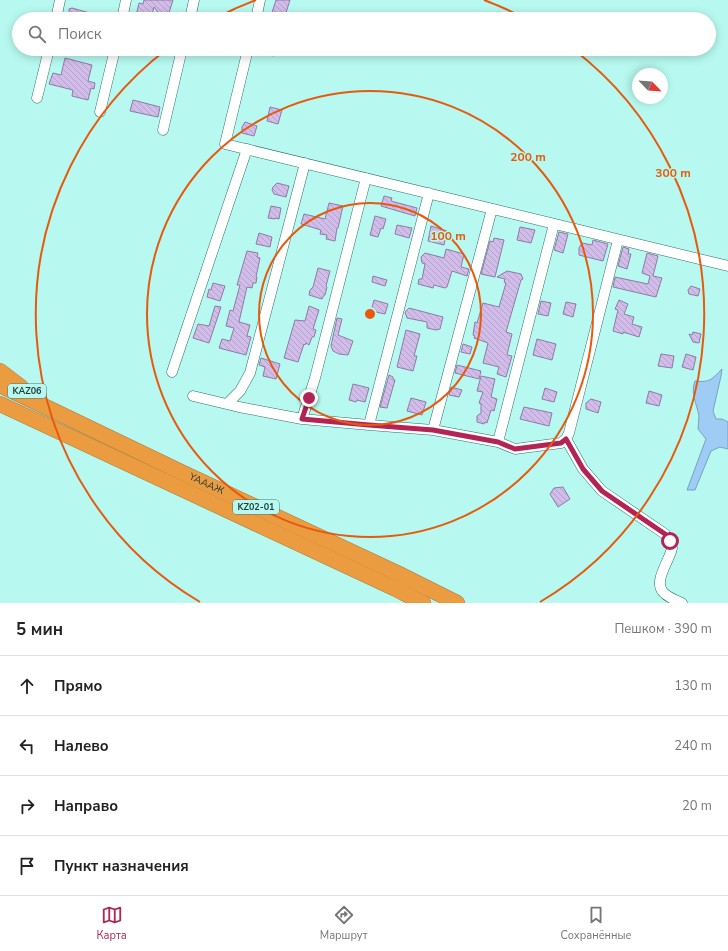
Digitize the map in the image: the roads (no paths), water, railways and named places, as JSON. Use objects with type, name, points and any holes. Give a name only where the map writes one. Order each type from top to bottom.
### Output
[{"type":"highway","name":"KАZ06","points":[[0,371],[54,411]]},
{"type":"highway","name":"ҮАААЖ","points":[[0,385],[397,573],[457,603]]},
{"type":"highway","name":"ҮАААЖ","points":[[0,404],[423,603]]},
{"type":"highway","points":[[0,412],[43,425]]},
{"type":"street","points":[[57,12],[60,0]]},
{"type":"street","points":[[123,12],[126,0]]},
{"type":"street","points":[[191,12],[194,0]]},
{"type":"street","points":[[257,12],[260,0]]},
{"type":"street","points":[[37,98],[46,56]]},
{"type":"street","points":[[100,112],[113,56]]},
{"type":"street","points":[[163,130],[180,56]]},
{"type":"street","points":[[246,56],[225,144],[728,266]]},
{"type":"street","points":[[172,372],[247,149]]},
{"type":"street","points":[[227,404],[240,391],[250,373],[305,163]]},
{"type":"street","points":[[302,419],[315,378],[366,178]]},
{"type":"street","points":[[369,425],[429,194]]},
{"type":"street","points":[[433,430],[492,209]]},
{"type":"street","points":[[498,442],[554,224]]},
{"type":"street","points":[[193,396],[302,419],[433,430],[498,442],[515,449],[561,443],[566,439],[569,433],[618,240]]},
{"type":"street","points":[[566,439],[583,469],[602,491],[665,534],[670,541],[672,548],[659,581],[661,591],[667,596],[682,603]]},
{"type":"water","points":[[722,369],[713,411],[716,419],[722,419],[728,422],[728,449],[720,447],[711,451],[695,490],[687,490],[706,439],[698,429],[699,416],[693,390],[695,381],[710,380]]}]
